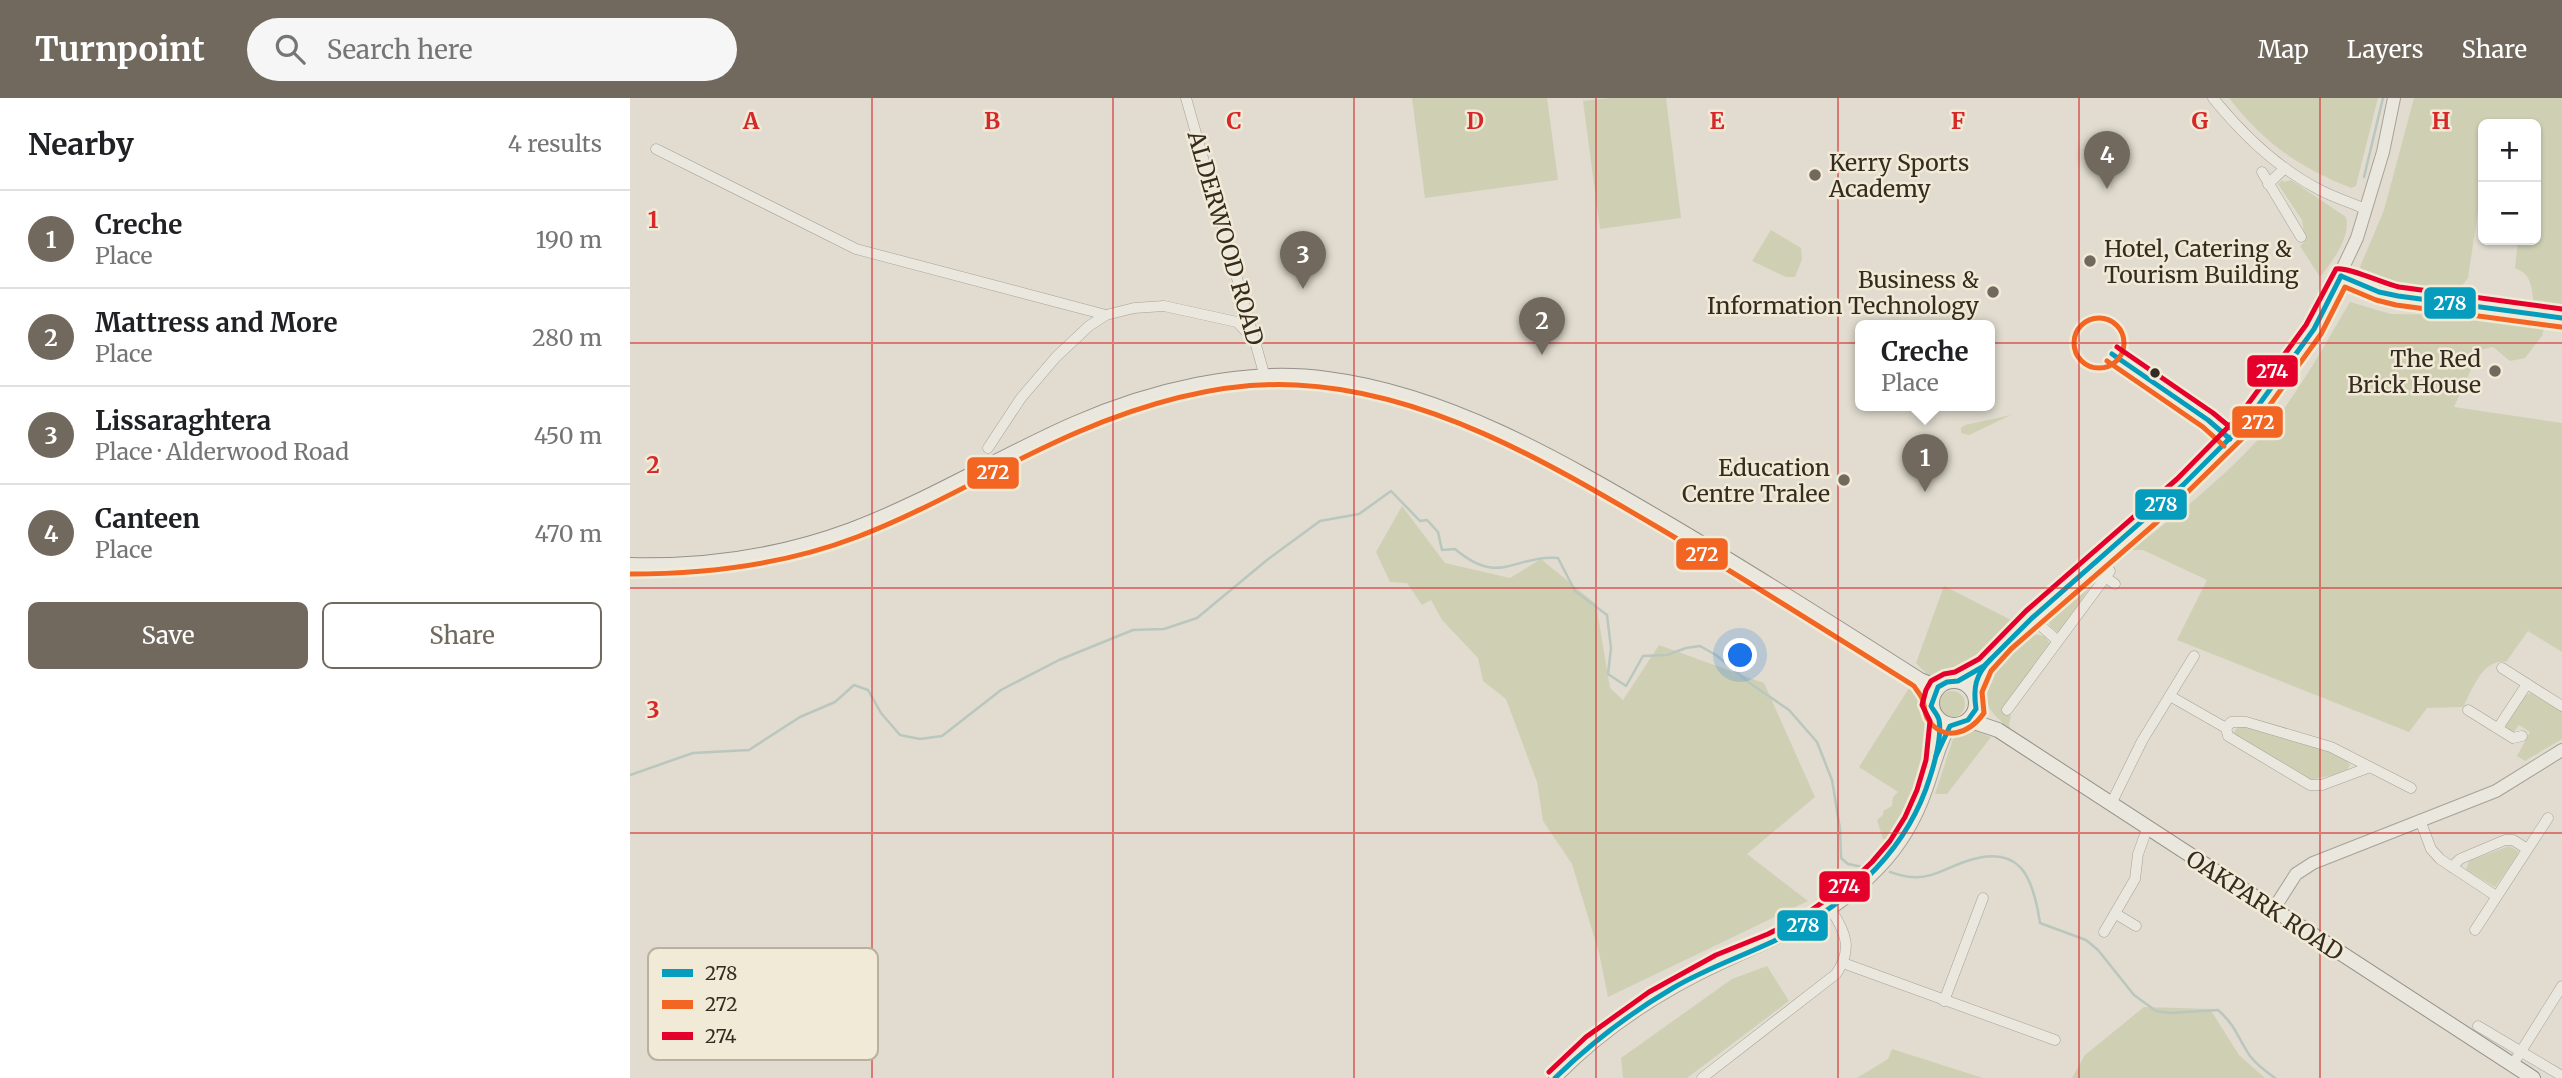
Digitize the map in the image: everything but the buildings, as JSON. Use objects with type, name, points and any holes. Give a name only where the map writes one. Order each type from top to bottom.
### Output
[{"type":"main road","points":[[630,565],[708,563],[755,556],[851,530],[1074,424],[1133,400],[1200,384],[1265,377],[1327,379],[1417,399],[1466,418],[1595,480],[1774,587],[1920,680],[1935,693]]},
{"type":"main road","points":[[1958,681],[1973,691],[1972,715],[1945,723],[1934,713],[1935,693],[1947,682],[1958,681]]},
{"type":"main road","name":"OAKPARK ROAD","points":[[1972,715],[2273,910],[2517,1058],[2533,1078]]},
{"type":"street","name":"ALDERWOOD ROAD","points":[[1186,98],[1265,377]]},
{"type":"street","points":[[2213,98],[2238,129],[2285,168],[2326,194],[2365,209]]},
{"type":"street","points":[[1958,681],[1984,666],[2032,618],[2167,500],[2247,421],[2297,356],[2341,276],[2357,238],[2383,152],[2394,98]]},
{"type":"street","points":[[656,149],[856,249],[1106,315]]},
{"type":"street","points":[[2268,184],[2285,168]]},
{"type":"street","points":[[2262,172],[2301,237]]},
{"type":"street","points":[[2341,276],[2370,289],[2398,296],[2562,318]]},
{"type":"street","points":[[988,448],[1021,398],[1056,357],[1089,326],[1106,315],[1134,308],[1186,310],[1237,322],[1257,344]]},
{"type":"street","points":[[2007,710],[2108,574],[2115,584]]},
{"type":"street","points":[[2032,618],[2058,641]]},
{"type":"street","points":[[2110,804],[2142,741],[2194,656]]},
{"type":"street","points":[[1973,691],[1984,666]]},
{"type":"street","points":[[2502,668],[2562,706]]},
{"type":"street","points":[[2498,729],[2527,684]]},
{"type":"street","points":[[2170,696],[2226,728],[2228,736],[2310,785],[2322,785],[2370,767]]},
{"type":"street","points":[[2468,709],[2513,738],[2522,736]]},
{"type":"street","points":[[2226,728],[2231,722],[2246,722],[2331,747],[2411,788]]},
{"type":"street","points":[[1555,1078],[1601,1036],[1639,1009],[1720,963],[1779,938],[1831,910],[1861,886],[1900,841],[1923,799],[1945,723]]},
{"type":"street","points":[[2273,910],[2301,870],[2339,852],[2496,791],[2560,755]]},
{"type":"street","points":[[2475,930],[2548,818]]},
{"type":"street","points":[[2420,820],[2431,849],[2452,867],[2496,896]]},
{"type":"street","points":[[2104,932],[2135,879],[2138,854],[2147,829]]},
{"type":"street","points":[[2452,867],[2460,859],[2505,840],[2513,840],[2527,849]]},
{"type":"street","points":[[1944,1001],[1983,898]]},
{"type":"street","points":[[1702,1078],[1836,974],[1843,963],[1847,940],[1831,910]]},
{"type":"street","points":[[2116,914],[2136,926]]},
{"type":"street","points":[[1843,963],[2055,1040]]},
{"type":"street","points":[[2517,1058],[2562,986]]},
{"type":"street","points":[[2478,1026],[2517,1058],[2562,1076]]},
{"type":"green space","points":[[1412,98],[1547,98],[1558,180],[1425,198]]},
{"type":"green space","points":[[1666,98],[1681,218],[1600,229],[1583,101]]},
{"type":"green space","points":[[2229,98],[2378,98],[2356,186],[2351,188],[2332,180],[2283,152],[2242,114]]},
{"type":"green space","points":[[2414,98],[2562,98],[2562,313],[2534,310],[2529,280],[2515,268],[2517,245],[2541,245],[2541,119],[2478,119],[2478,211],[2468,278],[2452,298],[2370,281],[2360,267],[2384,210]]},
{"type":"green space","points":[[2282,180],[2291,180],[2346,217],[2343,241],[2320,277],[2300,246],[2305,241],[2302,220],[2278,184]]},
{"type":"green space","points":[[1771,230],[1801,248],[1802,259],[1795,277],[1786,277],[1752,261]]},
{"type":"green space","points":[[2350,302],[2391,314],[2465,315],[2545,325],[2542,336],[2525,358],[2510,361],[2493,347],[2480,350],[2454,407],[2562,423],[2562,652],[2528,631],[2506,662],[2498,662],[2484,670],[2463,707],[2427,708],[2409,732],[2177,640],[2207,580],[2143,550],[2131,550],[2207,489],[2275,420],[2296,392]]},
{"type":"green space","points":[[2011,415],[1969,435],[1961,433],[1961,428],[1965,425]]},
{"type":"green space","points":[[1402,506],[1445,563],[1510,578],[1541,559],[1596,604],[1610,688],[1623,700],[1659,645],[1764,683],[1815,797],[1747,854],[1808,901],[1608,997],[1599,953],[1572,864],[1543,821],[1537,782],[1506,699],[1483,681],[1478,658],[1442,620],[1431,600],[1422,605],[1407,583],[1390,582],[1376,552]]},
{"type":"green space","points":[[2107,563],[2058,633],[2050,626],[2047,613]]},
{"type":"green space","points":[[1944,586],[2013,621],[1968,668],[1945,678],[1929,675],[1916,663]]},
{"type":"green space","points":[[2033,634],[2045,636],[2050,644],[2002,708],[2011,716],[2011,731],[1990,710],[1985,694],[1993,674],[2009,653]]},
{"type":"green space","points":[[1911,685],[1924,696],[1934,724],[1911,800],[1909,799],[1887,839],[1883,839],[1877,820],[1883,815],[1883,811],[1892,806],[1893,797],[1898,792],[1859,767]]},
{"type":"green space","points":[[1952,691],[1961,695],[1965,704],[1961,713],[1952,717],[1943,713],[1939,704],[1943,695]]},
{"type":"green space","points":[[2534,692],[2562,711],[2562,739],[2525,761],[2517,756],[2530,732],[2519,725],[2514,732],[2509,731],[2506,726],[2516,705]]},
{"type":"green space","points":[[2246,725],[2319,746],[2344,758],[2350,765],[2346,772],[2310,780],[2236,736],[2234,732],[2238,726]]},
{"type":"green space","points":[[1971,729],[1991,737],[1947,794],[1935,794],[1954,736],[1957,732]]},
{"type":"green space","points":[[2509,846],[2518,851],[2518,855],[2495,887],[2466,870],[2469,861]]},
{"type":"green space","points":[[1767,966],[1789,1001],[1687,1078],[1623,1078],[1621,1058],[1732,979]]},
{"type":"green space","points":[[2144,1007],[2210,1009],[2239,1055],[2265,1078],[2072,1078],[2085,1055]]},
{"type":"green space","points":[[1892,1049],[1983,1078],[1857,1078],[1888,1059]]},
{"type":"waterway","points":[[2364,177],[2383,98]]},
{"type":"waterway","points":[[630,775],[693,753],[749,750],[800,717],[835,702],[854,685],[868,690],[881,713],[900,735],[920,739],[942,736],[1001,690],[1059,660],[1133,630],[1164,629],[1197,618],[1267,560],[1320,521],[1359,514],[1391,491],[1420,521],[1427,520],[1438,532],[1442,550],[1455,549],[1470,560],[1496,568],[1542,558],[1558,558],[1575,591],[1607,615],[1611,648],[1608,674],[1626,686],[1643,656],[1667,655],[1700,646],[1789,710],[1817,742],[1832,780],[1840,829],[1841,858],[1848,864],[1863,867]]},
{"type":"waterway","points":[[1890,872],[1919,877],[1983,857],[1999,856],[2011,860],[2028,878],[2040,923],[2086,940],[2098,950],[2134,995],[2156,1011],[2170,1013],[2218,1010],[2233,1027],[2253,1059],[2275,1078]]},
{"type":"transit line","name":"274","points":[[1549,1072],[1586,1037],[1649,992],[1716,955],[1768,934],[1803,916],[1851,882],[1872,862],[1890,841],[1917,790],[1926,760],[1930,721],[1922,705],[1931,681],[1979,659],[2026,611],[2177,479],[2240,415],[2306,325],[2336,269],[2348,270],[2399,287],[2562,309]]},
{"type":"transit line","name":"278","points":[[2341,276],[2379,292],[2398,296],[2562,318]]},
{"type":"transit line","name":"278","points":[[1555,1078],[1611,1029],[1641,1008],[1685,981],[1800,927],[1825,912],[1870,875],[1905,831],[1930,777],[1940,733],[1938,718],[1931,706],[1938,687],[1947,682],[1958,681],[1984,666],[2032,618],[2183,485],[2247,421],[2314,329],[2341,276]]},
{"type":"transit line","name":"272","points":[[630,574],[716,570],[773,561],[829,547],[913,513],[1078,432],[1157,403],[1212,390],[1268,385],[1345,390],[1394,401],[1441,416],[1488,435],[1578,481],[1727,569],[1914,686],[1933,726],[1941,731],[1956,733],[1971,726],[1984,713],[1982,692],[1991,671],[2011,649],[2157,522],[2254,427],[2321,334],[2345,287],[2396,305],[2561,327]]},
{"type":"transit line","name":"272","points":[[2089,319],[2109,319],[2123,333],[2124,343],[2123,353],[2109,367],[2089,367],[2075,353],[2075,333],[2089,319]]},
{"type":"transit line","name":"274","points":[[2117,347],[2236,432]]},
{"type":"transit line","name":"278","points":[[2112,354],[2208,420],[2230,439]]},
{"type":"transit line","name":"272","points":[[2107,361],[2203,427],[2224,446]]},
{"type":"transit line","name":"278","points":[[1936,756],[1950,726],[1968,720],[1976,709],[1976,682],[1991,659]]},
{"type":"place","name":"Kerry Sports Academy","points":[[1815,175]]},
{"type":"place","name":"Canteen","points":[[2107,189]]},
{"type":"place","name":"Hotel, Catering & Tourism Building","points":[[2090,261]]},
{"type":"place","name":"Lissaraghtera","points":[[1303,289]]},
{"type":"place","name":"Business & Information Technology","points":[[1993,292]]},
{"type":"place","name":"Mattress and More","points":[[1542,355]]},
{"type":"place","name":"The Red Brick House","points":[[2495,371]]},
{"type":"place","name":"Education Centre Tralee","points":[[1844,480]]},
{"type":"place","name":"Creche","points":[[1925,492]]}]
